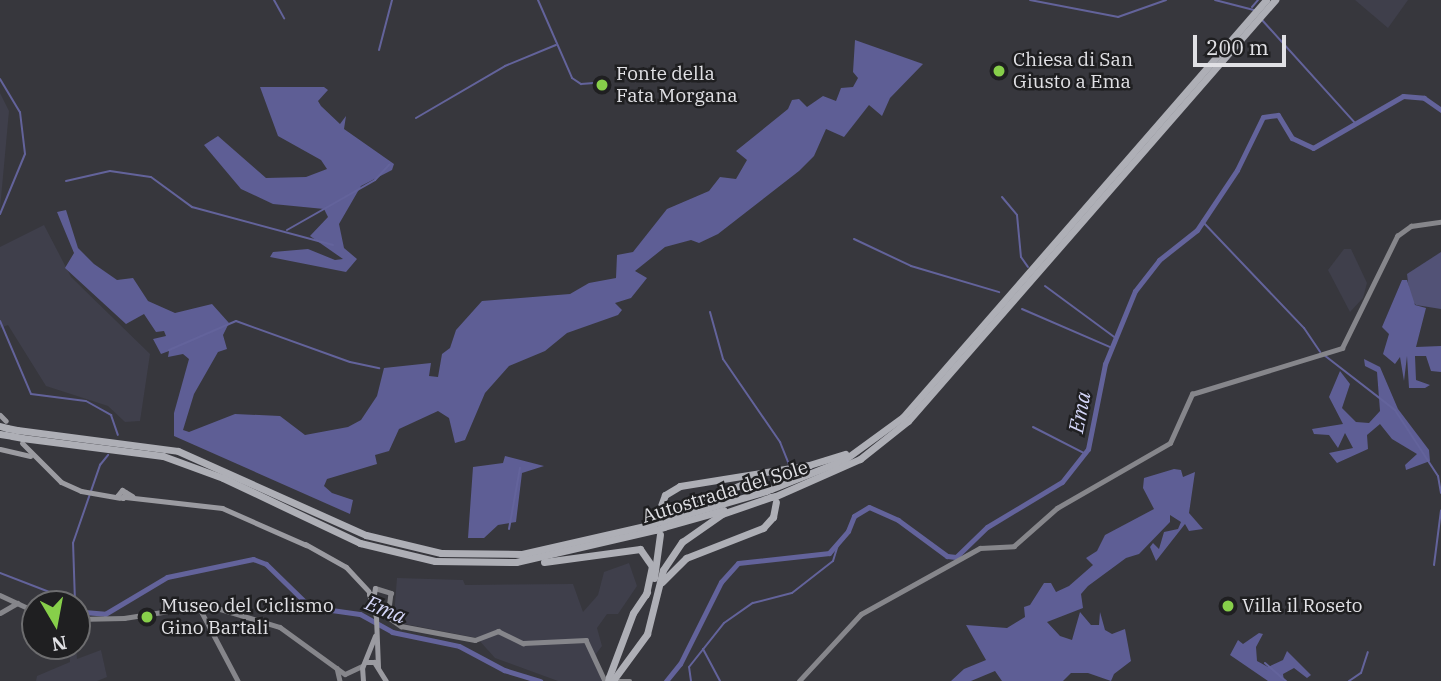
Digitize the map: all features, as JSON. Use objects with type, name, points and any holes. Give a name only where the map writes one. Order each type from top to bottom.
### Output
[{"type":"highway","name":"Autostrada del Sole","points":[[771,493],[833,466],[893,425],[1266,0]]},
{"type":"highway","name":"Autostrada del Sole","points":[[0,434],[14,433],[130,446],[204,461],[366,535],[406,547],[499,556],[598,538],[771,493],[860,459],[920,409],[1275,0]]},
{"type":"highway","name":"Autostrada del Sole","points":[[2,420],[22,441],[97,442]]},
{"type":"highway","points":[[611,680],[628,626],[659,563],[658,523],[662,500],[676,487],[834,459],[893,425]]},
{"type":"highway","name":"Autostrada del Sole","points":[[130,446],[223,478],[360,543],[453,563],[540,558],[658,523]]},
{"type":"highway","points":[[658,523],[746,483],[771,493]]},
{"type":"highway","points":[[611,680],[646,634],[663,570],[682,542],[722,514],[771,493]]},
{"type":"highway","points":[[654,603],[673,567],[701,550],[763,528],[773,517],[771,493]]},
{"type":"highway","points":[[453,563],[512,566],[632,547],[650,559],[652,575],[646,594]]},
{"type":"main road","points":[[11,452],[20,449],[22,441]]},
{"type":"main road","points":[[22,441],[33,458],[54,478],[81,491],[178,501],[229,511],[264,525],[341,564],[373,590],[377,619],[378,667]]},
{"type":"main road","points":[[0,449],[33,458]]},
{"type":"main road","points":[[363,681],[364,664],[377,630]]},
{"type":"main road","points":[[364,664],[373,661],[386,680]]},
{"type":"street","points":[[799,681],[861,614],[980,548],[1014,546],[1057,508],[1170,443],[1192,394],[1342,348],[1391,246],[1404,230],[1441,222]]},
{"type":"street","points":[[373,590],[392,595],[388,617],[398,625],[475,640],[498,631],[523,643],[587,641],[611,680],[630,681]]},
{"type":"street","points":[[0,595],[21,604]]},
{"type":"street","points":[[0,613],[18,603]]},
{"type":"street","points":[[198,605],[238,681]]},
{"type":"street","points":[[91,619],[124,618],[198,605],[280,627],[348,674],[364,664]]},
{"type":"street","points":[[336,666],[340,681]]},
{"type":"shaded area","points":[[1355,0],[1408,0],[1388,28]]},
{"type":"shaded area","points":[[855,40],[923,64],[890,98],[882,116],[869,105],[844,137],[826,129],[814,156],[799,171],[718,234],[699,243],[691,240],[665,247],[635,271],[647,278],[631,298],[615,303],[622,310],[618,315],[567,333],[545,351],[509,366],[485,393],[465,440],[455,443],[449,418],[438,411],[399,429],[389,451],[375,455],[377,464],[327,479],[324,486],[332,493],[353,500],[350,514],[174,436],[174,413],[189,359],[183,354],[168,357],[169,351],[161,354],[153,339],[166,336],[164,331],[156,332],[144,314],[126,324],[65,268],[74,253],[57,212],[66,210],[78,248],[94,264],[117,280],[133,278],[148,301],[175,313],[212,304],[229,323],[223,335],[227,349],[218,352],[194,394],[183,430],[189,432],[235,414],[280,416],[305,435],[348,427],[361,420],[377,396],[384,368],[431,363],[429,376],[438,377],[442,354],[450,348],[456,330],[482,301],[570,294],[589,283],[616,278],[617,255],[633,252],[667,209],[709,191],[720,177],[736,179],[747,160],[736,151],[788,109],[792,100],[799,99],[807,107],[823,96],[836,101],[841,88],[853,87],[858,78],[853,72]]},
{"type":"shaded area","points":[[260,87],[324,87],[328,90],[318,101],[321,106],[340,124],[346,116],[344,129],[394,164],[392,170],[361,186],[339,224],[344,248],[357,259],[346,272],[270,257],[273,252],[308,249],[335,260],[343,259],[310,236],[328,217],[324,209],[273,204],[241,189],[204,145],[218,136],[266,178],[306,177],[327,169],[321,160],[278,136]]},
{"type":"shaded area","points":[[0,93],[9,111],[0,209]]},
{"type":"shaded area","points":[[44,225],[71,277],[150,354],[140,421],[125,422],[108,406],[46,386],[8,325],[0,328],[0,247]]},
{"type":"shaded area","points":[[1344,249],[1351,249],[1367,283],[1363,298],[1350,312],[1328,270]]},
{"type":"shaded area","points":[[1441,252],[1441,309],[1416,305],[1410,299],[1407,274]]},
{"type":"shaded area","points":[[1402,280],[1407,280],[1415,305],[1426,308],[1416,347],[1441,346],[1441,372],[1431,371],[1426,356],[1415,356],[1416,380],[1430,385],[1425,388],[1409,388],[1407,356],[1404,381],[1400,357],[1395,364],[1383,354],[1389,334],[1382,327]]},
{"type":"shaded area","points":[[1364,359],[1380,367],[1398,409],[1429,450],[1430,461],[1406,470],[1405,465],[1417,454],[1392,439],[1380,424],[1367,435],[1368,449],[1337,463],[1329,453],[1353,448],[1345,433],[1338,448],[1329,435],[1314,434],[1312,429],[1343,424],[1329,397],[1340,371],[1350,384],[1342,408],[1356,422],[1369,423],[1380,411],[1377,372],[1365,366]]},
{"type":"shaded area","points":[[505,456],[544,466],[522,473],[516,522],[498,525],[484,538],[468,538],[473,467],[503,463]]},
{"type":"shaded area","points":[[1174,469],[1181,470],[1183,477],[1195,472],[1189,513],[1203,529],[1189,531],[1185,524],[1156,561],[1150,547],[1153,543],[1159,549],[1164,532],[1178,529],[1181,522],[1170,515],[1170,522],[1139,554],[1126,558],[1088,586],[1081,594],[1083,608],[1047,622],[1060,636],[1072,640],[1080,612],[1091,625],[1099,625],[1100,612],[1105,630],[1112,634],[1125,629],[1131,661],[1114,674],[1111,681],[1088,673],[1071,673],[1063,681],[1002,681],[995,671],[971,681],[951,681],[964,669],[986,660],[966,625],[1007,628],[1025,617],[1024,607],[1030,605],[1044,583],[1051,583],[1056,592],[1069,586],[1093,565],[1086,558],[1097,551],[1105,535],[1154,509],[1143,488],[1144,478]]},
{"type":"shaded area","points":[[629,563],[637,586],[618,614],[607,614],[597,628],[602,646],[596,654],[603,681],[558,681],[495,658],[477,638],[400,623],[394,616],[397,578],[463,580],[465,585],[573,584],[583,612],[598,595],[604,572]]},
{"type":"shaded area","points":[[1259,633],[1263,634],[1256,647],[1257,661],[1268,667],[1283,660],[1287,651],[1311,675],[1307,678],[1294,668],[1283,674],[1284,681],[1268,681],[1230,655],[1238,640],[1243,644]]},
{"type":"shaded area","points":[[101,650],[107,677],[97,681],[36,681],[37,676],[70,662],[91,660],[91,654]]},
{"type":"waterway","points":[[274,0],[284,18]]},
{"type":"waterway","points":[[379,50],[392,0]]},
{"type":"waterway","points":[[538,0],[572,78],[581,84],[594,83]]},
{"type":"waterway","points":[[1030,0],[1118,17],[1166,0]]},
{"type":"waterway","points":[[1215,0],[1254,10]]},
{"type":"waterway","points":[[1252,7],[1258,0]]},
{"type":"waterway","points":[[1262,20],[1356,124]]},
{"type":"waterway","points":[[416,118],[505,66],[556,45]]},
{"type":"waterway","points":[[0,79],[20,112],[25,154],[0,214]]},
{"type":"waterway","name":"Ema","points":[[666,681],[680,664],[721,582],[738,563],[829,553],[848,531],[854,516],[869,507],[898,520],[947,556],[956,557],[987,527],[1062,482],[1088,449],[1105,364],[1135,291],[1159,260],[1197,230],[1237,170],[1263,117],[1278,115],[1292,138],[1313,148],[1403,96],[1424,98],[1441,110]]},
{"type":"waterway","points":[[287,230],[375,180],[389,165]]},
{"type":"waterway","points":[[66,181],[110,171],[151,177],[192,207],[333,245]]},
{"type":"waterway","points":[[1002,197],[1017,215],[1021,257],[1028,267]]},
{"type":"waterway","points":[[1202,221],[1304,328],[1320,352]]},
{"type":"waterway","points":[[854,239],[911,266],[999,292]]},
{"type":"waterway","points":[[1045,286],[1117,339]]},
{"type":"waterway","points":[[1022,309],[1112,348]]},
{"type":"waterway","points":[[710,312],[723,359],[780,442],[789,464]]},
{"type":"waterway","points":[[0,321],[31,394],[86,401],[111,415],[118,435]]},
{"type":"waterway","points":[[169,350],[236,321],[350,362],[379,368]]},
{"type":"waterway","points":[[1324,355],[1395,410],[1438,476],[1441,493]]},
{"type":"waterway","points":[[1033,427],[1086,454]]},
{"type":"waterway","points":[[0,573],[75,602],[73,543],[100,465],[108,455]]},
{"type":"waterway","points":[[509,529],[520,468]]},
{"type":"waterway","points":[[1434,565],[1441,510]]},
{"type":"waterway","points":[[691,681],[689,667],[724,623],[753,603],[792,593],[833,561],[839,541]]},
{"type":"waterway","name":"Ema","points":[[91,613],[105,614],[167,577],[253,559],[266,564],[310,607],[360,614],[392,632],[459,646],[504,670],[540,681]]},
{"type":"waterway","points":[[703,649],[720,681]]},
{"type":"waterway","points":[[1349,681],[1361,673],[1368,652]]},
{"type":"waterway","points":[[1265,663],[1286,681]]},
{"type":"place","name":"Chiesa di San Giusto a Ema","points":[[999,71]]},
{"type":"place","name":"Fonte della Fata Morgana","points":[[602,85]]},
{"type":"place","name":"Villa il Roseto","points":[[1228,606]]},
{"type":"place","name":"Museo del Ciclismo Gino Bartali","points":[[147,617]]}]
